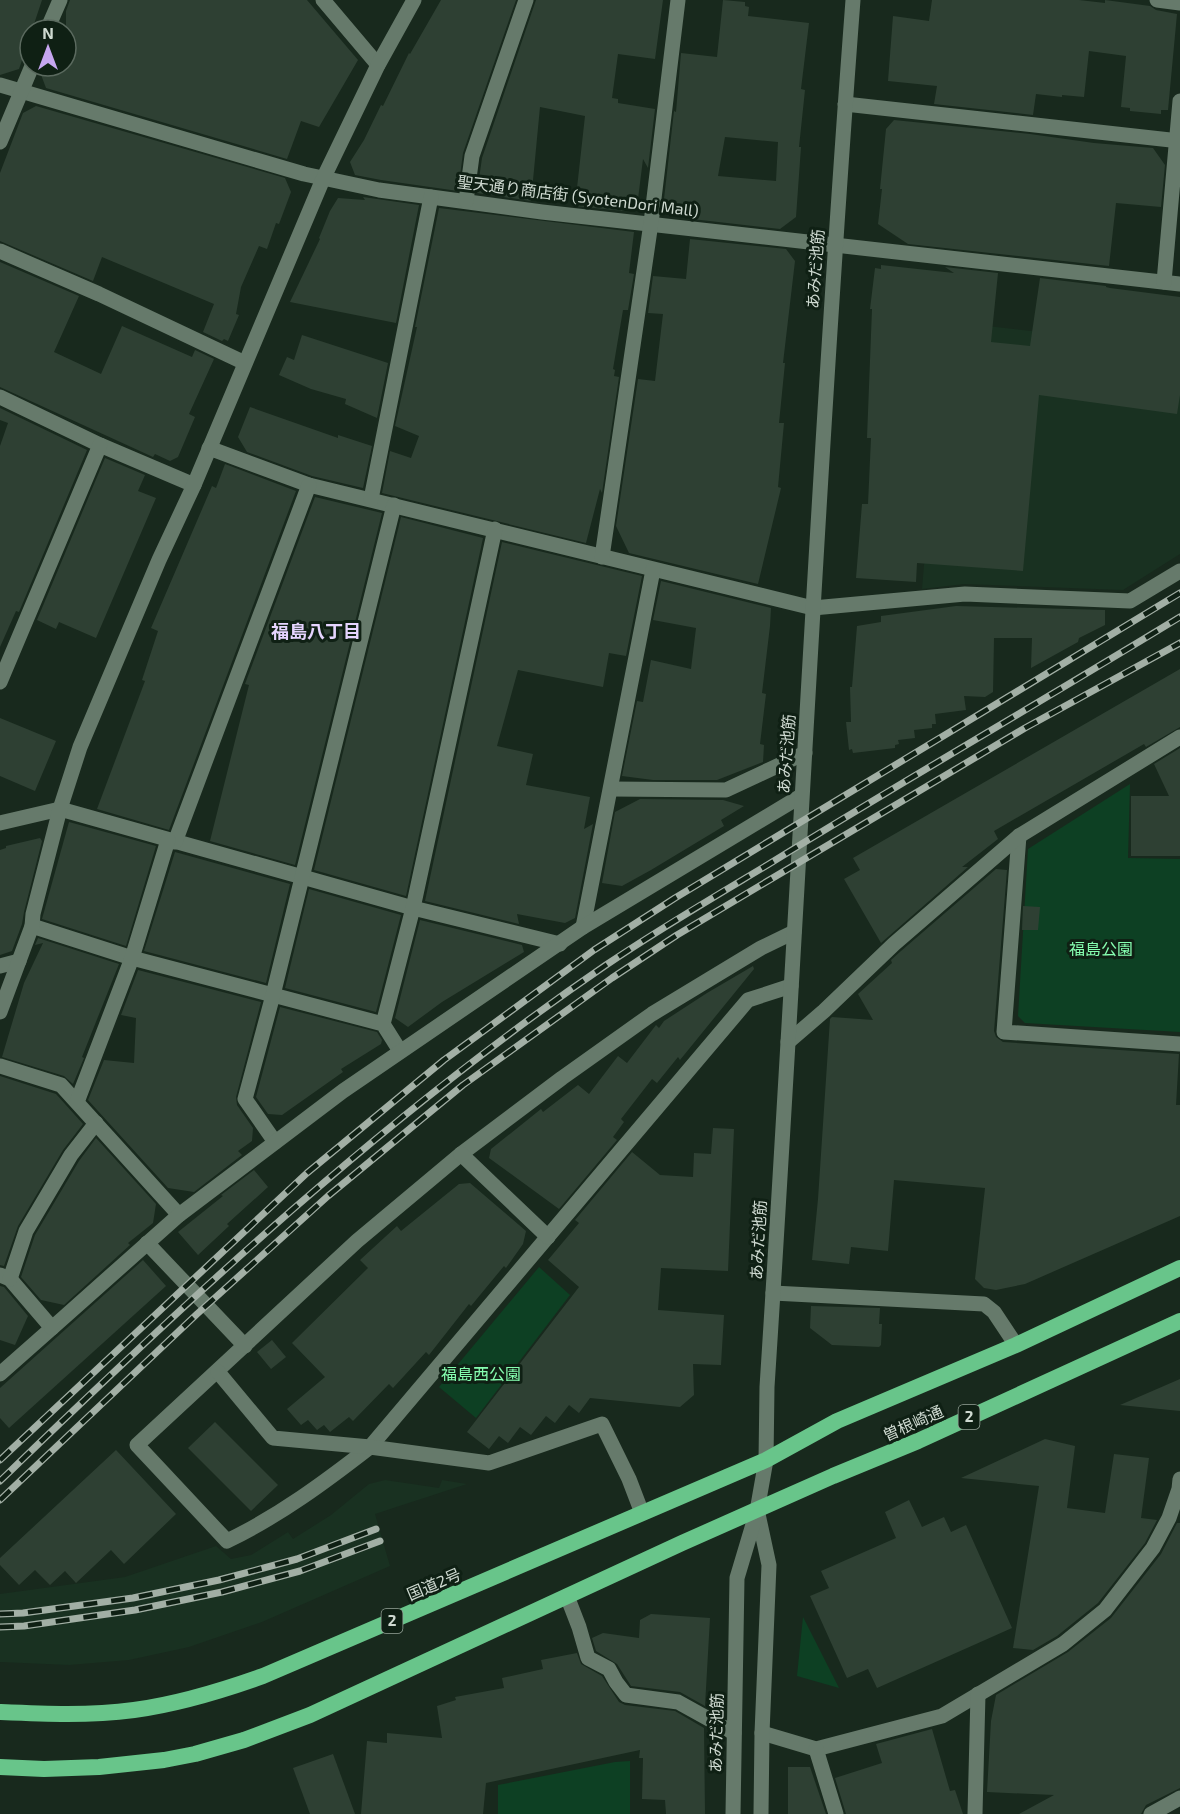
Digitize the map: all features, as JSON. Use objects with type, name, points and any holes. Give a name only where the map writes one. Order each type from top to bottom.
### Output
[{"type":"highway","name":"曽根崎通","points":[[766,1460],[837,1421],[1016,1345],[1180,1268]]},
{"type":"highway","name":"曽根崎通","points":[[757,1511],[918,1441],[1180,1321]]},
{"type":"highway","name":"国道2号","points":[[0,1712],[64,1714],[114,1712],[176,1703],[212,1694],[289,1666],[766,1460]]},
{"type":"highway","name":"2","points":[[0,1767],[44,1769],[99,1767],[195,1754],[244,1740],[310,1715],[757,1511]]},
{"type":"street","points":[[52,18],[60,0]]},
{"type":"street","points":[[323,0],[378,65]]},
{"type":"street","points":[[0,1012],[32,926],[60,808],[80,747],[323,179],[378,65],[414,0]]},
{"type":"street","points":[[466,201],[472,156],[526,0]]},
{"type":"street","points":[[602,557],[651,223],[678,0]]},
{"type":"street","name":"あみだ池筋","points":[[733,1814],[737,1578],[757,1511],[766,1460],[767,1387],[801,796],[835,244],[853,0]]},
{"type":"street","points":[[1157,0],[1180,3]]},
{"type":"street","points":[[0,142],[26,78]]},
{"type":"street","name":"聖天通り商店街 (SyotenDori Mall)","points":[[0,85],[323,179],[378,190],[542,212],[1180,284]]},
{"type":"street","points":[[1164,282],[1180,101]]},
{"type":"street","points":[[845,104],[1178,141]]},
{"type":"street","points":[[371,499],[431,197]]},
{"type":"street","points":[[0,251],[99,294],[245,363]]},
{"type":"street","points":[[0,397],[100,445],[194,485]]},
{"type":"street","points":[[0,682],[100,445]]},
{"type":"street","points":[[209,448],[309,484],[813,608],[964,594],[1130,601],[1180,571]]},
{"type":"street","points":[[77,1102],[132,958],[171,841],[309,484]]},
{"type":"street","points":[[275,1142],[245,1099],[273,995],[394,505]]},
{"type":"street","points":[[383,1024],[413,908],[495,529]]},
{"type":"street","points":[[583,927],[653,570]]},
{"type":"street","points":[[788,1042],[894,944],[1019,836],[1180,737]]},
{"type":"street","points":[[611,789],[726,790],[805,753]]},
{"type":"street","points":[[0,1374],[179,1215],[343,1091],[583,927],[801,796]]},
{"type":"street","points":[[0,823],[60,808],[301,878],[560,944]]},
{"type":"street","points":[[1019,836],[1004,1032],[1180,1044]]},
{"type":"street","points":[[32,926],[132,958],[383,1024],[400,1051]]},
{"type":"street","points":[[791,986],[748,1000],[370,1447],[320,1485],[252,1529],[227,1541],[137,1445],[357,1241],[461,1154],[652,1014],[761,948],[794,932]]},
{"type":"street","points":[[0,966],[19,961]]},
{"type":"street","points":[[0,1066],[62,1085],[179,1215]]},
{"type":"street","points":[[52,1328],[5,1277],[26,1231],[71,1155],[96,1123]]},
{"type":"street","points":[[461,1154],[548,1237]]},
{"type":"street","points":[[147,1243],[245,1346]]},
{"type":"street","points":[[773,1293],[984,1304],[994,1312],[1016,1345]]},
{"type":"street","points":[[218,1372],[273,1438],[370,1447],[489,1463],[602,1424],[629,1479],[642,1513]]},
{"type":"street","points":[[762,1733],[816,1749],[942,1716],[1063,1644],[1106,1610],[1153,1548],[1169,1518],[1180,1485]]},
{"type":"street","name":"あみだ池筋","points":[[757,1511],[769,1565],[761,1814]]},
{"type":"street","points":[[567,1596],[588,1658],[609,1669],[626,1695],[678,1702],[734,1733]]},
{"type":"street","points":[[975,1814],[978,1694]]},
{"type":"street","points":[[816,1749],[836,1814]]},
{"type":"street","points":[[1151,1814],[1180,1798]]},
{"type":"shaded area","points":[[944,321],[1180,348],[1180,554],[1123,590],[964,584],[922,589]]},
{"type":"shaded area","points":[[385,1480],[439,1488],[442,1480],[467,1484],[375,1514],[390,1566],[262,1622],[189,1647],[129,1660],[69,1665],[0,1662],[0,1594],[125,1577],[216,1546],[231,1559],[251,1555],[288,1532],[293,1539],[331,1515],[369,1484]]},
{"type":"green space","name":"福島公園","points":[[1130,784],[1128,858],[1180,859],[1180,1032],[1025,1023],[1018,1016],[1028,849]]},
{"type":"green space","name":"福島西公園","points":[[539,1267],[570,1295],[476,1418],[439,1387]]},
{"type":"green space","points":[[803,1617],[839,1688],[797,1676]]},
{"type":"green space","points":[[630,1761],[630,1814],[498,1814],[498,1785]]},
{"type":"building","points":[[0,0],[42,0],[36,18],[18,18],[18,69],[0,75]]},
{"type":"building","points":[[70,0],[307,0],[358,60],[319,127],[301,121],[287,159],[46,88],[42,78],[78,78],[78,18],[66,18]]},
{"type":"building","points":[[441,0],[516,0],[463,153],[458,191],[355,175],[350,162],[381,105],[383,106],[409,53]]},
{"type":"building","points":[[536,0],[663,0],[655,59],[618,54],[612,98],[618,99],[618,103],[655,109],[648,168],[643,159],[638,199],[624,211],[575,206],[585,116],[540,107],[531,201],[477,193],[482,158]]},
{"type":"building","points":[[723,0],[745,2],[745,6],[749,7],[748,16],[809,23],[801,89],[805,90],[799,147],[801,147],[796,217],[780,229],[692,219],[693,215],[670,211],[664,199],[674,111],[676,112],[681,53],[717,57]],"holes":[[[725,137],[778,142],[776,181],[718,176]]]},
{"type":"building","points":[[932,0],[1079,0],[1105,3],[1105,0],[1150,6],[1156,10],[1177,14],[1168,110],[1161,110],[1161,114],[1130,111],[1130,108],[1121,107],[1126,56],[1089,51],[1084,97],[1036,94],[1033,115],[934,104],[937,86],[888,81],[893,16],[929,21]]},
{"type":"building","points":[[36,106],[285,178],[291,192],[267,249],[259,246],[241,287],[236,314],[239,315],[228,341],[224,339],[222,341],[203,332],[214,304],[102,257],[93,281],[0,241],[0,173],[23,113]]},
{"type":"building","points":[[894,120],[1153,148],[1165,165],[1161,207],[1116,203],[1109,266],[908,244],[878,224],[886,129]]},
{"type":"building","points":[[363,197],[419,205],[396,323],[290,302],[320,239],[330,211],[338,198],[365,200]]},
{"type":"building","points":[[439,208],[634,232],[629,273],[634,274],[628,310],[623,310],[613,369],[615,370],[614,376],[619,377],[602,493],[600,489],[586,543],[382,493],[390,451],[411,458],[419,436],[395,426],[417,327],[415,327]]},
{"type":"building","points":[[690,239],[786,249],[795,261],[783,363],[785,363],[779,423],[784,423],[778,487],[781,488],[758,584],[629,553],[616,526],[638,379],[655,381],[663,314],[648,313],[653,276],[686,279]]},
{"type":"building","points":[[0,262],[79,296],[54,352],[101,374],[122,326],[192,357],[195,350],[214,359],[189,414],[195,417],[178,457],[170,461],[155,454],[153,457],[0,387]]},
{"type":"building","points":[[881,265],[954,273],[945,267],[998,273],[991,342],[1030,346],[1040,278],[1180,297],[1180,395],[1177,414],[1039,395],[1023,571],[917,563],[916,582],[856,578],[862,504],[868,504],[871,438],[867,438],[872,309],[870,309],[875,268],[881,269]]},
{"type":"building","points":[[302,335],[388,363],[377,418],[345,404],[346,399],[311,389],[279,375],[287,357],[294,360]]},
{"type":"building","points":[[250,407],[338,438],[338,435],[372,446],[363,488],[312,476],[247,452],[238,437]]},
{"type":"building","points":[[0,408],[87,450],[19,612],[16,611],[0,647],[0,446],[8,423],[0,420]]},
{"type":"building","points":[[105,458],[145,475],[138,491],[156,498],[96,638],[59,622],[56,629],[37,620]]},
{"type":"building","points":[[225,464],[296,491],[169,830],[97,809],[145,681],[142,680],[158,631],[151,628],[212,486],[216,488]]},
{"type":"building","points":[[315,497],[382,513],[295,865],[210,841],[249,685],[245,684]]},
{"type":"building","points":[[401,517],[483,538],[406,896],[314,870]]},
{"type":"building","points":[[502,542],[642,576],[626,656],[609,653],[603,687],[518,670],[497,746],[533,754],[526,785],[590,797],[584,829],[593,824],[575,918],[565,923],[517,914],[519,924],[425,901]]},
{"type":"building","points":[[661,581],[771,608],[762,693],[766,694],[760,744],[764,745],[763,762],[717,780],[653,780],[622,776],[637,701],[643,702],[651,660],[691,669],[696,628],[653,620]]},
{"type":"building","points":[[956,606],[1105,610],[1105,625],[1079,638],[1078,642],[1031,668],[1032,638],[994,638],[993,692],[985,697],[964,696],[966,710],[935,714],[936,724],[932,724],[932,728],[914,730],[915,738],[898,740],[899,744],[895,745],[895,748],[853,753],[852,749],[849,750],[846,722],[851,722],[850,687],[852,687],[857,626],[881,622],[881,616]]},
{"type":"building","points":[[1180,669],[1180,727],[1146,747],[1144,744],[994,831],[998,839],[962,867],[968,867],[881,943],[844,879],[860,870],[853,858]]},
{"type":"building","points":[[0,718],[56,741],[35,791],[0,776]]},
{"type":"building","points":[[1180,748],[1180,856],[1131,856],[1131,796],[1169,796],[1154,764]]},
{"type":"building","points":[[640,799],[723,800],[744,806],[721,820],[724,826],[622,886],[602,883],[615,812]]},
{"type":"building","points":[[69,822],[156,846],[126,946],[42,919]]},
{"type":"building","points":[[40,838],[42,841],[22,924],[12,951],[0,955],[0,850],[6,846]]},
{"type":"building","points":[[175,852],[290,884],[266,983],[144,951]]},
{"type":"building","points":[[996,869],[1007,870],[994,1031],[996,1037],[1003,1042],[1179,1054],[1176,1105],[1180,1105],[1180,1216],[1025,1284],[996,1290],[984,1288],[975,1279],[985,1188],[894,1180],[888,1251],[851,1247],[849,1264],[812,1260],[830,1019],[832,1017],[873,1020],[858,994],[892,963],[891,960]]},
{"type":"building","points":[[309,889],[401,915],[376,1012],[285,988]]},
{"type":"building","points":[[1023,906],[1040,907],[1038,930],[1022,930]]},
{"type":"building","points":[[420,920],[522,945],[524,952],[442,1002],[408,1027],[395,1018]]},
{"type":"building","points":[[38,938],[119,964],[73,1084],[64,1076],[2,1057],[24,983],[43,943],[35,945]]},
{"type":"building","points":[[753,966],[754,969],[680,1060],[678,1057],[657,1083],[652,1079],[621,1119],[624,1122],[613,1137],[617,1140],[559,1209],[489,1158],[491,1149],[541,1109],[543,1112],[578,1085],[589,1094],[618,1056],[627,1063],[656,1025],[659,1028],[664,1021]]},
{"type":"building","points":[[138,970],[261,1002],[236,1097],[237,1105],[253,1128],[252,1141],[238,1151],[242,1155],[194,1192],[168,1188],[88,1100],[104,1060],[134,1063],[136,1018],[121,1015]]},
{"type":"building","points":[[280,1007],[377,1032],[382,1040],[381,1044],[341,1069],[343,1072],[282,1115],[268,1114],[256,1097]]},
{"type":"building","points":[[0,1076],[56,1094],[83,1124],[63,1150],[18,1226],[4,1266],[0,1265]]},
{"type":"building","points":[[713,1128],[734,1129],[728,1271],[661,1268],[658,1310],[724,1315],[721,1365],[693,1364],[694,1395],[680,1407],[590,1398],[579,1413],[569,1405],[555,1423],[546,1416],[531,1435],[520,1427],[508,1443],[499,1436],[489,1449],[467,1432],[579,1287],[548,1260],[579,1223],[575,1220],[632,1152],[660,1175],[693,1177],[694,1153],[711,1154]]},
{"type":"building","points":[[96,1138],[156,1204],[153,1223],[128,1243],[130,1245],[64,1305],[41,1300],[21,1277],[35,1235],[79,1161]]},
{"type":"building","points":[[254,1170],[268,1187],[227,1224],[229,1226],[198,1255],[178,1232]]},
{"type":"building","points":[[470,1183],[526,1231],[523,1244],[506,1268],[504,1266],[471,1306],[469,1304],[429,1355],[426,1352],[393,1388],[389,1384],[353,1421],[349,1417],[330,1432],[324,1425],[317,1430],[308,1420],[301,1425],[287,1409],[325,1377],[292,1343],[368,1268],[360,1260],[397,1226],[401,1231],[459,1184]]},
{"type":"building","points":[[143,1260],[166,1286],[9,1428],[0,1418],[0,1388]]},
{"type":"building","points":[[0,1286],[4,1287],[28,1316],[15,1345],[0,1340]]},
{"type":"building","points":[[811,1306],[880,1308],[881,1345],[879,1347],[832,1345],[810,1328]]},
{"type":"building","points":[[272,1340],[286,1357],[271,1369],[257,1352]]},
{"type":"building","points":[[1180,1379],[1180,1411],[1120,1405]]},
{"type":"building","points":[[215,1422],[278,1485],[251,1511],[188,1448]]},
{"type":"building","points":[[1045,1439],[1075,1446],[1067,1508],[1105,1513],[1114,1454],[1149,1458],[1141,1518],[1157,1520],[1145,1543],[1098,1603],[1057,1636],[1033,1650],[1013,1648],[1039,1486],[961,1478]]},
{"type":"building","points":[[116,1450],[176,1514],[124,1564],[111,1550],[76,1583],[65,1571],[50,1585],[35,1570],[19,1585],[0,1565],[0,1558]]},
{"type":"building","points":[[909,1500],[922,1527],[944,1517],[951,1532],[966,1525],[1012,1628],[877,1688],[868,1669],[847,1678],[810,1596],[829,1588],[821,1571],[896,1538],[885,1512]]},
{"type":"building","points":[[1177,1523],[1180,1523],[1180,1788],[1146,1805],[1141,1814],[1019,1814],[1054,1795],[987,1792],[991,1721],[996,1695],[1068,1652],[1111,1618],[1161,1554]]},
{"type":"building","points":[[651,1614],[710,1618],[705,1706],[680,1692],[631,1686],[617,1664],[596,1651],[592,1638],[603,1633],[639,1638],[640,1620]]},
{"type":"building","points":[[577,1653],[581,1664],[602,1676],[619,1702],[625,1705],[675,1711],[704,1728],[705,1814],[666,1814],[665,1800],[642,1799],[643,1758],[639,1758],[640,1750],[486,1783],[483,1814],[361,1814],[367,1741],[387,1743],[387,1733],[442,1738],[437,1706],[456,1700],[455,1697],[504,1688],[502,1678],[543,1669],[541,1660]]},
{"type":"building","points":[[932,1729],[950,1791],[955,1790],[963,1814],[846,1814],[835,1778],[882,1763],[876,1744]]},
{"type":"building","points":[[333,1754],[355,1814],[310,1814],[293,1768]]},
{"type":"building","points":[[788,1767],[810,1767],[826,1814],[788,1814]]},
{"type":"railway","points":[[0,1460],[307,1173],[444,1060],[594,950],[675,898],[1180,593]]},
{"type":"railway","points":[[0,1481],[144,1343],[292,1210],[445,1083],[525,1023],[606,965],[666,926],[1180,617]]},
{"type":"railway","points":[[0,1500],[197,1314],[328,1196],[463,1085],[612,978],[677,935],[1025,728],[1180,643]]},
{"type":"railway","points":[[0,1614],[133,1598],[219,1580],[297,1559],[376,1529]]},
{"type":"railway","points":[[0,1627],[24,1626],[135,1610],[222,1592],[300,1571],[380,1541]]},
{"type":"district","name":"福島八丁目","points":[[316,632]]}]
